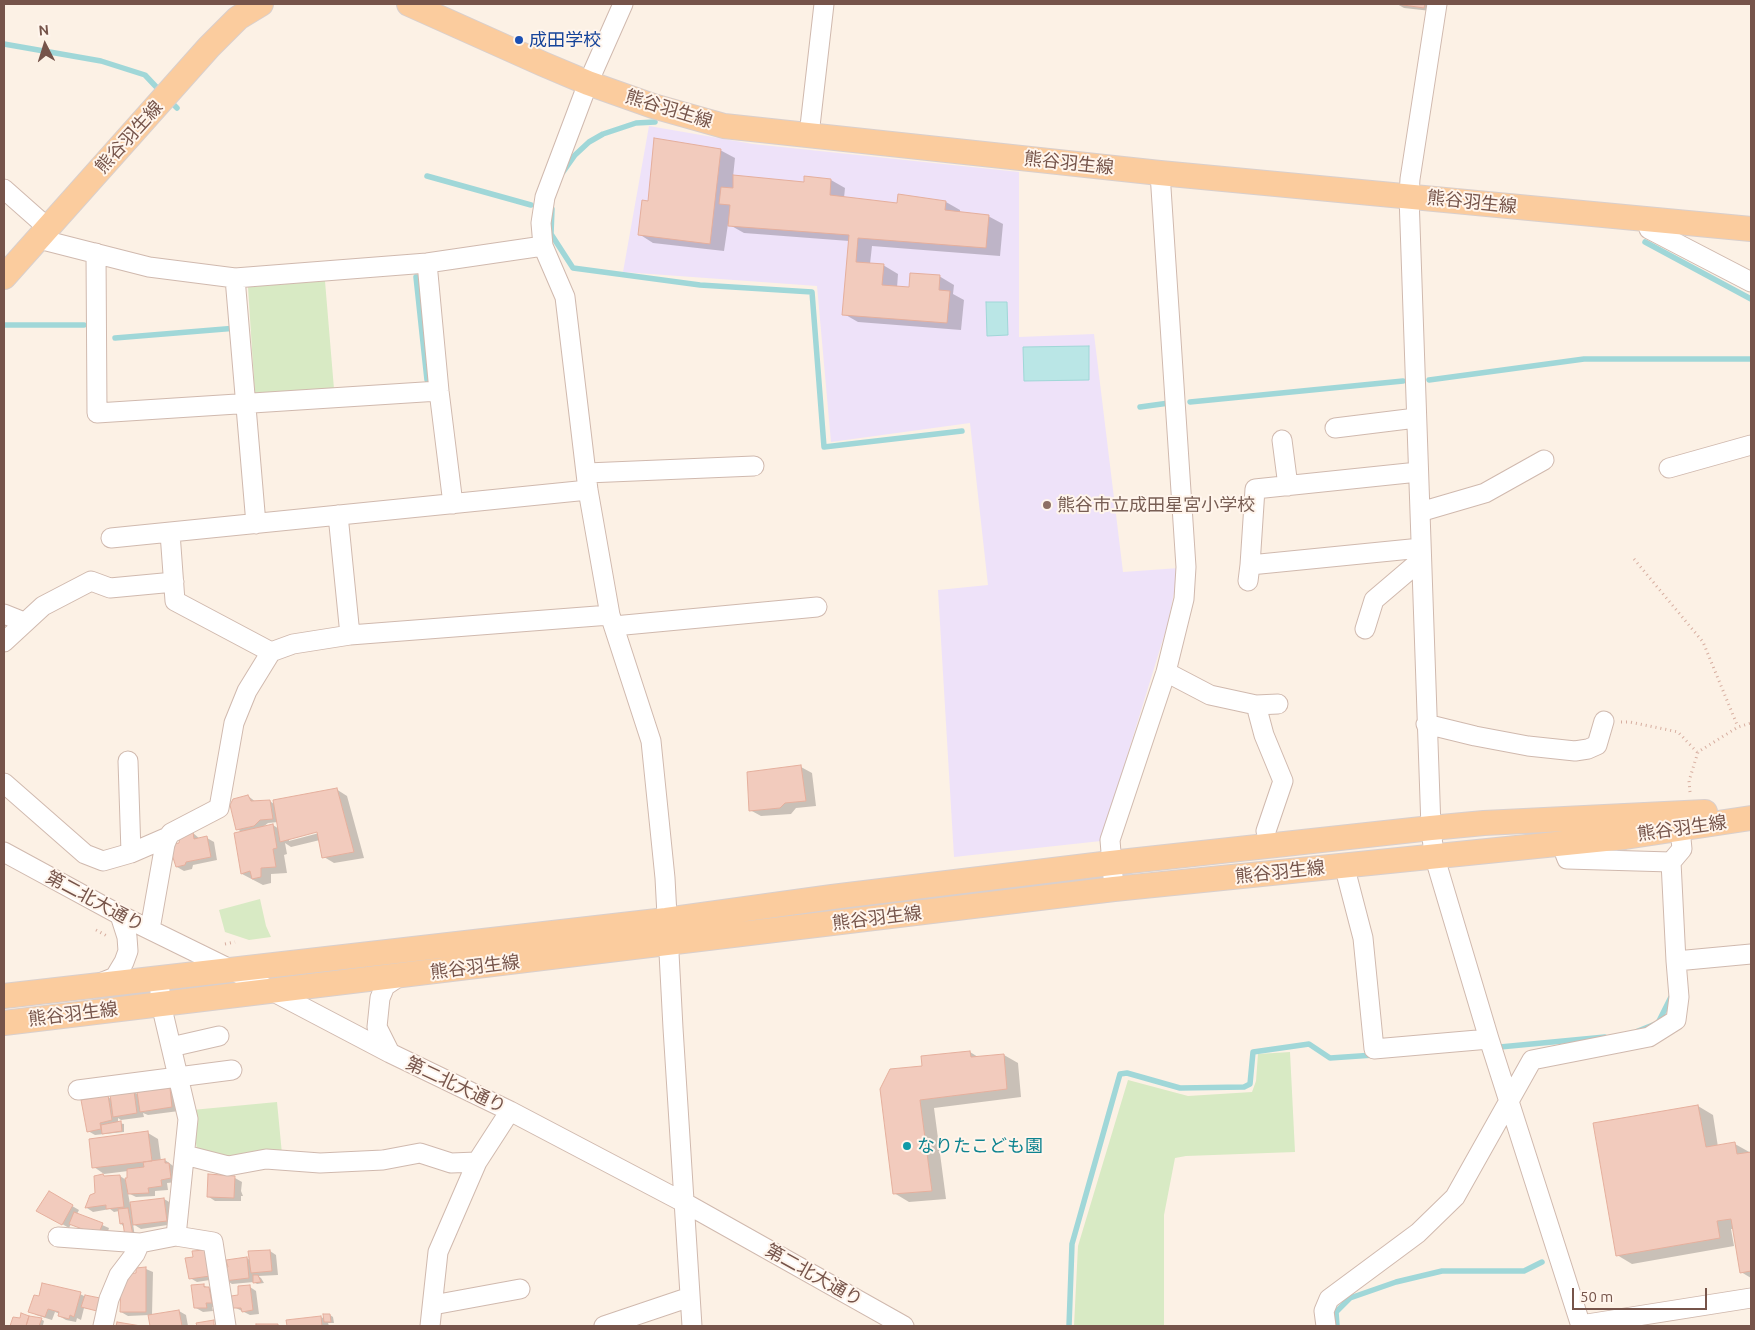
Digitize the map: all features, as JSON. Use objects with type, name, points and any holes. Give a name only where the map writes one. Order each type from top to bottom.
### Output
[{"type":"main road","name":"熊谷羽生線","points":[[4,277],[238,18],[261,4]]},
{"type":"main road","name":"熊谷羽生線","points":[[409,4],[588,83],[662,109],[724,126],[1160,173],[1751,229]]},
{"type":"main road","name":"熊谷羽生線","points":[[4,1023],[1114,890],[1561,843],[1751,810]]},
{"type":"main road","name":"熊谷羽生線","points":[[4,996],[666,920],[832,897],[1111,863],[1431,828],[1484,823],[1686,821],[1751,818]]},
{"type":"street","points":[[623,4],[588,83],[545,196],[541,223],[543,246],[565,297],[588,481],[612,620],[651,741],[665,878],[672,1028],[692,1326]]},
{"type":"street","points":[[809,135],[824,4]]},
{"type":"street","points":[[1436,4],[1409,196],[1426,724],[1434,855],[1508,1103],[1581,1326],[1751,1298]]},
{"type":"street","points":[[1114,890],[1110,840],[1166,672],[1184,599],[1186,567],[1160,173]]},
{"type":"street","points":[[4,189],[43,233],[96,253],[149,267],[235,278],[427,263],[543,246]]},
{"type":"street","points":[[1646,219],[1649,229],[1751,282]]},
{"type":"street","points":[[96,253],[97,413],[439,391]]},
{"type":"street","points":[[427,263],[439,391],[453,504]]},
{"type":"street","points":[[235,278],[256,524]]},
{"type":"street","points":[[1335,428],[1416,418]]},
{"type":"street","points":[[1282,440],[1288,486]]},
{"type":"street","points":[[1669,468],[1751,445]]},
{"type":"street","points":[[1420,512],[1485,494],[1544,460]]},
{"type":"street","points":[[111,538],[453,504],[588,481],[754,466]]},
{"type":"street","points":[[1418,472],[1255,489],[1249,573],[1421,554]]},
{"type":"street","points":[[338,516],[350,635]]},
{"type":"street","points":[[170,533],[175,601],[271,652]]},
{"type":"street","points":[[1365,629],[1374,600],[1421,554]]},
{"type":"street","points":[[4,642],[44,606],[91,581],[110,588],[174,582]]},
{"type":"street","points":[[150,930],[165,844],[168,837],[171,833],[219,808],[234,724],[247,691],[271,652],[293,644],[350,635],[817,607]]},
{"type":"street","points":[[4,614],[24,622]]},
{"type":"street","points":[[1166,672],[1210,695],[1256,705],[1278,704]]},
{"type":"street","points":[[1256,705],[1264,735],[1283,781],[1266,831]]},
{"type":"street","points":[[1426,724],[1528,746],[1575,751],[1597,745],[1604,722]]},
{"type":"street","points":[[128,761],[131,852]]},
{"type":"street","points":[[6,789],[85,854],[103,861],[168,837]]},
{"type":"street","points":[[1326,1326],[1324,1311],[1328,1298],[1418,1233],[1455,1197],[1532,1060],[1649,1036],[1676,1020],[1679,997],[1671,862],[1682,849],[1686,821]]},
{"type":"street","points":[[1561,843],[1568,859],[1671,862]]},
{"type":"street","name":"第二北大通り","points":[[4,852],[120,915],[232,970],[390,1053],[510,1111],[685,1203],[904,1326]]},
{"type":"street","points":[[1344,866],[1363,938],[1374,1049],[1489,1039]]},
{"type":"street","points":[[92,987],[115,977],[124,962],[129,945],[120,915]]},
{"type":"street","points":[[1676,962],[1751,954]]},
{"type":"street","points":[[390,1053],[377,1027],[380,998],[386,986],[400,976]]},
{"type":"street","points":[[159,979],[162,1004],[188,1119],[176,1236]]},
{"type":"street","points":[[171,1047],[219,1036]]},
{"type":"street","points":[[78,1090],[232,1070]]},
{"type":"street","points":[[430,1326],[438,1252],[477,1162],[510,1111]]},
{"type":"street","points":[[185,1155],[228,1166],[266,1159],[320,1163],[383,1160],[420,1153],[450,1163],[477,1162]]},
{"type":"street","points":[[58,1237],[140,1244],[176,1236],[213,1242],[226,1326]]},
{"type":"street","points":[[102,1326],[109,1299],[119,1275],[140,1244]]},
{"type":"street","points":[[433,1305],[520,1289]]},
{"type":"street","points":[[604,1326],[690,1297]]},
{"type":"path","points":[[1634,559],[1703,642],[1738,727]]},
{"type":"path","points":[[1604,722],[1630,722],[1678,732],[1698,753]]},
{"type":"path","points":[[1686,821],[1689,781],[1698,753],[1738,727],[1751,723]]},
{"type":"path","points":[[96,930],[110,938]]},
{"type":"path","points":[[224,944],[235,942]]},
{"type":"shaded area","name":"熊谷市立成田星宮小学校","points":[[649,126],[753,144],[1019,172],[1019,337],[1094,334],[1123,572],[1179,568],[1168,623],[1101,841],[954,857],[938,590],[988,585],[970,423],[831,442],[817,286],[623,272]]},
{"type":"green space","points":[[325,281],[334,389],[255,396],[248,287]]},
{"type":"green space","points":[[260,899],[266,926],[271,937],[249,940],[225,932],[219,910]]},
{"type":"green space","points":[[1290,1052],[1295,1152],[1175,1158],[1164,1215],[1164,1326],[1074,1326],[1078,1246],[1128,1080],[1188,1096],[1252,1092],[1256,1081],[1258,1054]]},
{"type":"green space","points":[[277,1102],[282,1154],[245,1158],[197,1151],[192,1110]]},
{"type":"water","points":[[986,302],[1007,302],[1008,335],[987,336]]},
{"type":"water","points":[[1089,346],[1089,380],[1024,381],[1023,347]]},
{"type":"building","points":[[1396,4],[1425,4],[1424,8]]},
{"type":"building","points":[[654,138],[721,149],[710,244],[638,235],[642,200],[648,201]]},
{"type":"building","points":[[733,175],[804,182],[804,176],[831,179],[830,195],[897,203],[898,194],[946,201],[945,210],[989,215],[986,248],[858,238],[856,262],[884,264],[882,285],[909,287],[910,273],[940,275],[939,290],[950,291],[947,323],[842,315],[849,235],[728,226],[730,205],[719,204],[721,187],[733,188]]},
{"type":"building","points":[[801,765],[806,801],[785,803],[780,808],[749,811],[747,772]]},
{"type":"building","points":[[337,788],[354,852],[322,858],[317,832],[280,842],[273,800]]},
{"type":"building","points":[[248,795],[251,801],[270,800],[273,819],[260,820],[254,826],[236,830],[230,805],[233,799]]},
{"type":"building","points":[[273,824],[277,848],[273,849],[276,867],[261,868],[261,877],[252,879],[250,871],[241,874],[234,833]]},
{"type":"building","points":[[193,832],[194,839],[207,836],[211,857],[186,862],[185,865],[176,867],[169,845],[179,843],[180,836]]},
{"type":"building","name":"なりたこども園","points":[[970,1051],[971,1057],[1004,1054],[1007,1089],[920,1100],[932,1191],[893,1194],[880,1089],[890,1069],[922,1066],[921,1056]]},
{"type":"building","points":[[170,1088],[172,1107],[140,1112],[137,1092]]},
{"type":"building","points":[[134,1091],[137,1113],[113,1117],[110,1094]]},
{"type":"building","points":[[108,1095],[112,1120],[100,1123],[101,1129],[87,1132],[81,1100]]},
{"type":"building","points":[[1698,1105],[1706,1147],[1735,1142],[1737,1154],[1751,1152],[1751,1271],[1740,1273],[1731,1219],[1717,1221],[1720,1238],[1616,1256],[1593,1123]]},
{"type":"building","points":[[121,1121],[122,1131],[102,1134],[101,1125]]},
{"type":"building","points":[[148,1131],[152,1161],[92,1168],[89,1139]]},
{"type":"building","points":[[165,1159],[165,1163],[169,1163],[171,1178],[161,1180],[162,1186],[148,1188],[149,1193],[128,1194],[125,1178],[127,1178],[127,1169],[144,1167],[143,1162]]},
{"type":"building","points":[[103,1174],[104,1176],[120,1175],[124,1207],[106,1209],[106,1205],[85,1208],[90,1195],[95,1193],[94,1176]]},
{"type":"building","points":[[208,1174],[235,1176],[234,1198],[207,1197]]},
{"type":"building","points":[[49,1191],[73,1205],[62,1225],[36,1211]]},
{"type":"building","points":[[164,1198],[167,1221],[133,1225],[130,1202]]},
{"type":"building","points":[[128,1208],[133,1236],[125,1237],[123,1223],[120,1224],[118,1209]]},
{"type":"building","points":[[74,1212],[103,1223],[98,1235],[69,1224]]},
{"type":"building","points":[[205,1250],[210,1276],[189,1279],[185,1258],[193,1257],[192,1251]]},
{"type":"building","points":[[270,1250],[272,1271],[251,1273],[248,1251]]},
{"type":"building","points":[[247,1257],[249,1278],[224,1281],[223,1268],[228,1267],[226,1260]]},
{"type":"building","points":[[146,1267],[146,1312],[120,1312],[121,1284],[126,1283],[127,1274],[136,1273],[136,1268]]},
{"type":"building","points":[[253,1275],[258,1275],[261,1282],[253,1283]]},
{"type":"building","points":[[42,1283],[81,1292],[74,1317],[70,1315],[69,1319],[58,1316],[59,1312],[48,1309],[45,1317],[28,1312],[34,1295],[39,1296]]},
{"type":"building","points":[[204,1284],[204,1287],[209,1287],[212,1303],[206,1303],[207,1308],[194,1308],[191,1285]]},
{"type":"building","points":[[250,1285],[253,1310],[242,1312],[241,1308],[233,1308],[231,1296],[238,1295],[238,1286]]},
{"type":"building","points":[[85,1295],[100,1298],[97,1311],[81,1307]]},
{"type":"building","points":[[179,1310],[182,1326],[150,1326],[148,1315]]},
{"type":"building","points":[[21,1313],[29,1316],[26,1326],[10,1326],[13,1317],[20,1318]]},
{"type":"building","points":[[323,1314],[330,1314],[331,1322],[324,1322]]},
{"type":"building","points":[[29,1316],[42,1318],[39,1326],[26,1326]]},
{"type":"building","points":[[321,1316],[322,1326],[287,1326],[286,1320]]},
{"type":"building","points":[[214,1320],[214,1325],[219,1326],[197,1326],[196,1323]]},
{"type":"building","points":[[117,1322],[141,1326],[116,1326]]},
{"type":"building","points":[[256,1324],[278,1324],[278,1326],[256,1326]]},
{"type":"waterway","points":[[4,44],[101,61],[145,75],[161,92]]},
{"type":"waterway","points":[[169,100],[177,108]]},
{"type":"waterway","points":[[563,172],[575,155],[589,142],[603,134],[636,123],[655,122]]},
{"type":"waterway","points":[[427,176],[531,205]]},
{"type":"waterway","points":[[552,209],[551,234],[573,268],[700,285],[812,292],[824,447],[962,431]]},
{"type":"waterway","points":[[1645,242],[1751,299]]},
{"type":"waterway","points":[[416,277],[427,380]]},
{"type":"waterway","points":[[4,325],[84,325]]},
{"type":"waterway","points":[[115,338],[237,328]]},
{"type":"waterway","points":[[1429,380],[1584,359],[1751,359]]},
{"type":"waterway","points":[[1190,402],[1403,381]]},
{"type":"waterway","points":[[1140,407],[1169,403]]},
{"type":"waterway","points":[[1638,1031],[1658,1023],[1671,997]]},
{"type":"waterway","points":[[1500,1047],[1605,1037]]},
{"type":"waterway","points":[[1069,1326],[1072,1244],[1120,1074],[1127,1073],[1180,1088],[1244,1087],[1250,1084],[1253,1052],[1309,1044],[1330,1058],[1374,1055]]},
{"type":"waterway","points":[[1337,1326],[1336,1312],[1350,1298],[1396,1282],[1442,1271],[1524,1271],[1542,1262]]},
{"type":"place","name":"成田学校","points":[[519,40]]},
{"type":"place","name":"熊谷市立成田星宮小学校","points":[[1047,505]]},
{"type":"place","name":"なりたこども園","points":[[907,1146]]}]
